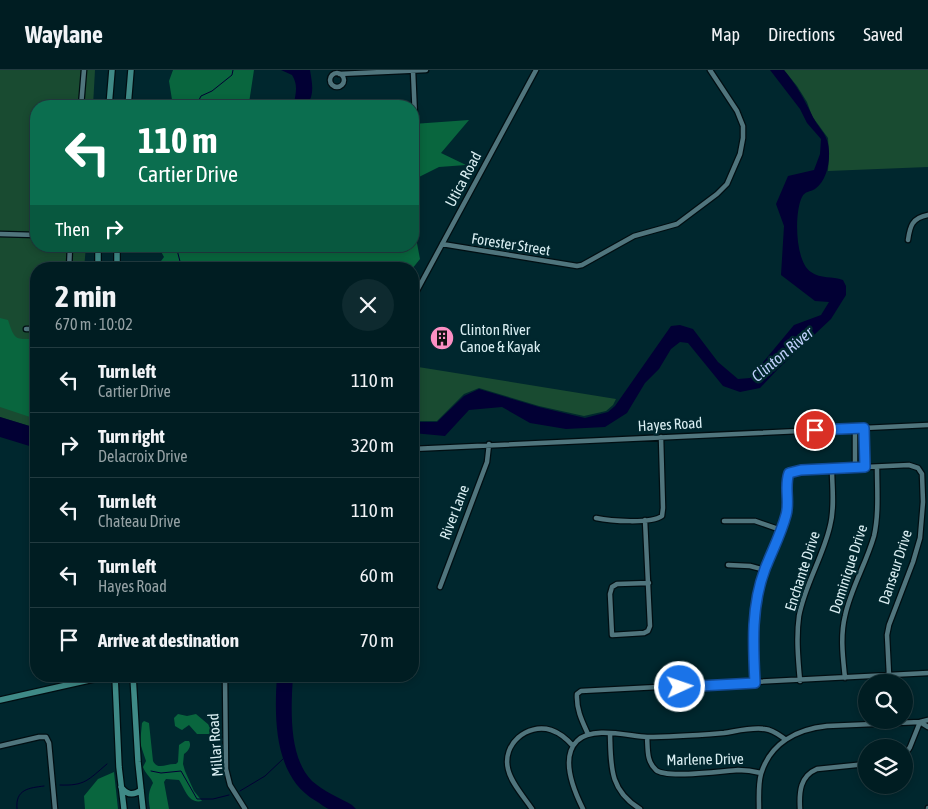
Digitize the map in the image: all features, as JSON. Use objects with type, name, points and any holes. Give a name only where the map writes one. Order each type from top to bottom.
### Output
[{"type":"main road","points":[[110,100],[112,70]]},
{"type":"main road","points":[[128,100],[131,70]]},
{"type":"main road","points":[[0,700],[80,682]]},
{"type":"main road","points":[[114,682],[124,809]]},
{"type":"main road","points":[[134,682],[142,809]]},
{"type":"main road","points":[[121,787],[130,794],[135,794],[140,790]]},
{"type":"street","points":[[82,100],[84,70]]},
{"type":"street","points":[[348,74],[342,85],[338,87],[330,82],[334,74],[426,70]]},
{"type":"street","name":"Utica Road","points":[[419,287],[536,70]]},
{"type":"street","name":"Forester Street","points":[[442,244],[577,266],[634,236],[677,224],[717,194],[727,184],[740,154],[743,138],[742,126],[737,111],[710,70]]},
{"type":"street","points":[[413,71],[414,100]]},
{"type":"street","points":[[339,74],[344,81]]},
{"type":"street","points":[[908,240],[912,223],[920,217],[928,215]]},
{"type":"street","points":[[0,234],[30,235]]},
{"type":"street","name":"Hayes Road","points":[[419,449],[928,425]]},
{"type":"street","points":[[854,428],[855,468]]},
{"type":"street","points":[[864,428],[865,467]]},
{"type":"street","points":[[596,518],[609,521],[659,519],[662,514],[661,437]]},
{"type":"street","name":"River Lane","points":[[440,587],[487,462],[489,444]]},
{"type":"street","name":"Danseur Drive","points":[[877,467],[910,465],[918,468],[922,478],[925,502],[917,550],[888,625],[889,674]]},
{"type":"street","points":[[755,683],[752,640],[754,622],[764,570],[788,508],[789,473],[801,470],[877,467]]},
{"type":"street","name":"Dominique Drive","points":[[845,678],[842,646],[843,624],[848,604],[874,536],[877,512],[877,467]]},
{"type":"street","name":"Enchante Drive","points":[[800,681],[798,626],[805,592],[831,522],[832,468]]},
{"type":"street","points":[[645,520],[649,583],[650,624],[648,631],[612,635],[610,594],[612,587],[617,584],[649,583]]},
{"type":"street","points":[[724,521],[755,521],[781,530]]},
{"type":"street","points":[[728,566],[750,566],[764,570]]},
{"type":"street","points":[[908,674],[928,673]]},
{"type":"street","points":[[588,734],[581,719],[578,704],[578,694],[580,691],[858,677]]},
{"type":"street","name":"Millar Road","points":[[225,682],[226,769],[230,785],[245,809]]},
{"type":"street","points":[[759,809],[761,773],[771,753],[785,740],[804,730],[818,726],[920,722],[928,720]]},
{"type":"street","points":[[920,722],[928,727]]},
{"type":"street","points":[[913,740],[920,722]]},
{"type":"street","points":[[532,809],[508,771],[508,757],[513,744],[526,732],[538,729],[560,734],[573,746]]},
{"type":"street","points":[[583,809],[574,790],[570,775],[570,756],[573,746],[588,734],[694,735],[760,729],[772,730],[785,740]]},
{"type":"street","points":[[610,734],[611,765],[615,782],[624,796],[640,809]]},
{"type":"street","points":[[0,746],[43,736],[48,740],[55,809]]},
{"type":"street","name":"Marlene Drive","points":[[648,736],[649,759],[654,769],[660,772],[681,774],[740,770],[761,773]]},
{"type":"street","points":[[800,809],[800,789],[804,778],[810,772],[817,769],[858,765]]},
{"type":"green space","points":[[0,70],[95,70],[93,100],[30,100],[30,252],[85,252],[85,262],[30,262],[30,426],[0,417]]},
{"type":"green space","points":[[173,70],[254,70],[249,100],[172,100],[169,81]]},
{"type":"green space","points":[[784,70],[928,70],[928,167],[828,171],[828,138],[812,116],[807,102],[797,86]]},
{"type":"green space","points":[[469,120],[441,153],[466,165],[439,167],[419,177],[419,124]]},
{"type":"green space","points":[[161,252],[419,252],[420,259],[418,262],[160,262],[164,257]]},
{"type":"green space","points":[[0,318],[8,320],[14,335],[20,339],[30,339],[30,417],[0,407]]},
{"type":"green space","points":[[419,367],[616,399],[613,405],[606,411],[584,416],[539,406],[479,388],[464,394],[437,421],[419,421]]},
{"type":"green space","points":[[178,714],[187,716],[196,714],[209,725],[219,726],[222,731],[221,734],[197,734],[189,725],[182,730],[175,726],[174,718]]},
{"type":"green space","points":[[144,721],[149,723],[153,761],[157,766],[176,764],[178,762],[179,745],[189,741],[190,747],[184,754],[183,764],[194,791],[202,801],[190,798],[179,780],[166,779],[164,782],[169,809],[150,809],[149,795],[153,783],[143,767],[146,761],[140,743],[142,723]]},
{"type":"green space","points":[[114,772],[118,809],[85,809],[84,796],[98,779]]},
{"type":"water","points":[[281,70],[310,70],[312,84],[310,100],[294,100],[296,89],[292,75]]},
{"type":"water","name":"Clinton River","points":[[770,70],[784,70],[793,81],[828,143],[829,160],[826,174],[815,189],[803,195],[799,204],[797,225],[799,248],[806,267],[811,272],[819,276],[843,280],[846,286],[846,295],[831,319],[760,388],[740,392],[723,386],[688,343],[680,342],[671,349],[659,369],[645,383],[627,413],[605,427],[566,429],[530,423],[502,407],[469,410],[445,436],[419,434],[419,422],[437,422],[464,396],[479,389],[539,407],[585,418],[608,412],[615,406],[671,326],[680,325],[693,329],[718,362],[738,379],[750,378],[794,325],[821,315],[829,302],[815,301],[781,275],[784,226],[776,204],[788,176],[814,170],[820,154],[821,139],[807,123],[800,109]]},
{"type":"water","points":[[0,417],[30,426],[30,446],[0,437]]},
{"type":"water","points":[[277,682],[293,682],[293,731],[295,745],[304,771],[316,785],[356,809],[327,808],[302,791],[292,777],[284,762],[280,746],[277,728]]},
{"type":"waterway","points":[[199,100],[201,96],[212,91],[232,75],[233,70]]},
{"type":"waterway","points":[[178,252],[180,262]]},
{"type":"waterway","points":[[240,791],[265,776],[283,759]]},
{"type":"waterway","points":[[60,785],[86,781],[107,764]]},
{"type":"waterway","points":[[151,771],[161,773],[181,771],[197,799],[213,799],[229,795]]},
{"type":"waterway","points":[[17,809],[18,797],[21,793],[28,789],[44,786]]},
{"type":"place","name":"Clinton River Canoe & Kayak","points":[[442,338]]},
{"type":"route","points":[[680,687],[755,683],[752,640],[755,610],[764,570],[787,513],[789,473],[801,470],[865,467],[864,428],[815,430]]}]
